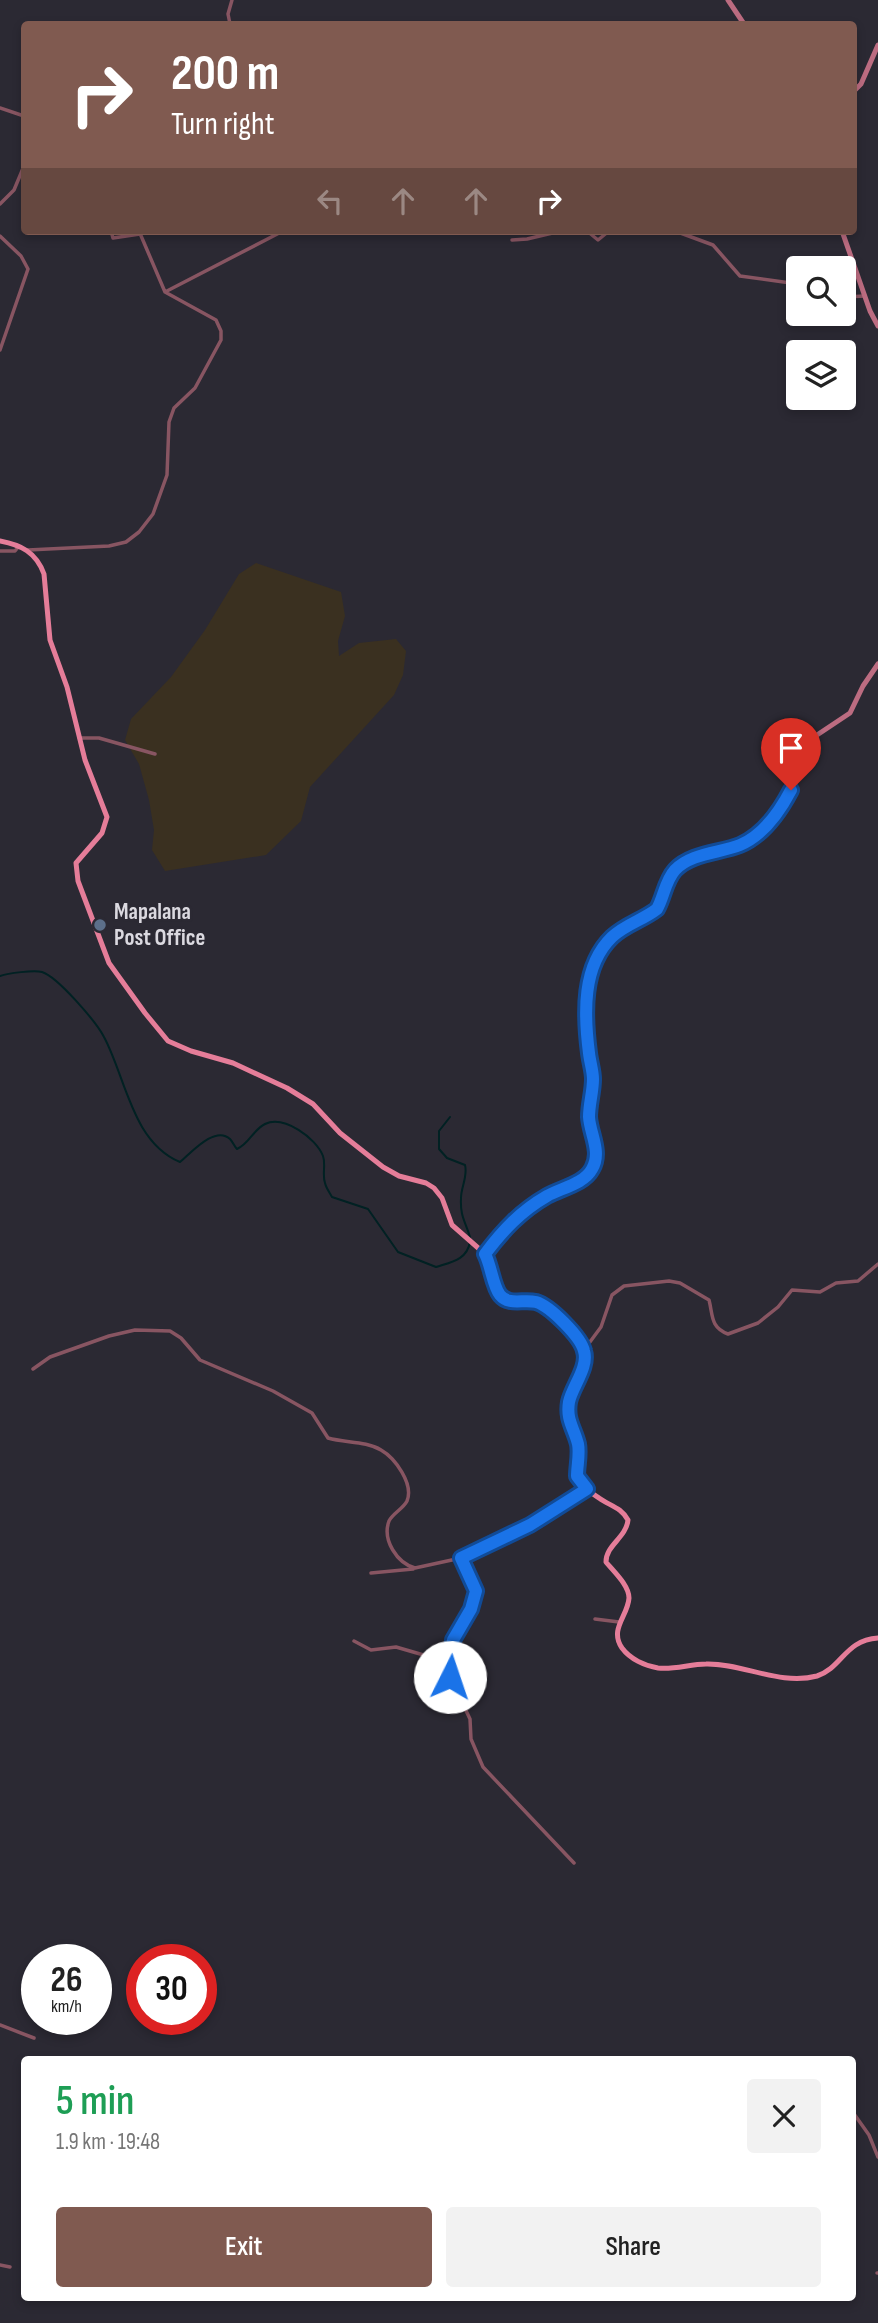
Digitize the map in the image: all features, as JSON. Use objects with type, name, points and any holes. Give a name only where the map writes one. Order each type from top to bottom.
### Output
[{"type":"main road","points":[[728,0],[742,21]]},
{"type":"main road","points":[[857,87],[878,45]]},
{"type":"main road","points":[[843,235],[878,326]]},
{"type":"main road","points":[[0,541],[18,544],[28,550],[41,565],[44,573],[50,640],[67,687],[85,760],[107,817],[103,833],[76,863],[78,881],[109,963],[145,1013],[168,1041],[233,1063],[288,1088],[313,1104],[340,1133],[383,1167],[399,1176],[426,1183],[434,1188],[442,1198],[452,1225],[485,1254],[500,1295],[507,1300],[534,1301],[548,1307],[566,1324],[584,1350],[584,1361],[570,1398],[568,1421],[578,1445],[577,1476],[587,1489],[599,1499],[620,1509],[628,1520],[622,1537],[610,1548],[606,1557],[606,1562],[627,1590],[629,1597],[617,1634],[624,1650],[642,1664],[659,1668],[707,1664],[802,1679],[821,1675],[856,1643],[878,1638]]},
{"type":"main road","points":[[485,1254],[514,1219],[547,1196],[581,1180],[594,1166],[594,1137],[589,1116],[593,1079],[589,1053],[588,983],[599,952],[624,926],[657,909],[668,880],[676,869],[710,852],[740,845],[772,821],[791,790],[814,737],[850,713],[863,686],[878,664]]},
{"type":"street","points":[[229,21],[228,14],[232,0]]},
{"type":"street","points":[[0,108],[21,115]]},
{"type":"street","points":[[0,204],[14,190],[21,173]]},
{"type":"street","points":[[112,235],[113,239],[128,235]]},
{"type":"street","points":[[28,550],[109,546],[126,542],[139,532],[153,514],[167,475],[169,422],[174,408],[195,388],[221,340],[221,331],[216,320],[165,292],[141,235]]},
{"type":"street","points":[[165,292],[275,235]]},
{"type":"street","points":[[512,240],[544,235]]},
{"type":"street","points":[[686,235],[713,245],[740,276],[786,282]]},
{"type":"street","points":[[0,236],[21,256],[28,270],[0,350]]},
{"type":"street","points":[[856,296],[865,296]]},
{"type":"street","points":[[0,551],[18,549],[18,544]]},
{"type":"street","points":[[79,738],[99,738],[155,754]]},
{"type":"street","points":[[584,1350],[601,1327],[612,1295],[624,1286],[646,1282],[680,1283],[709,1300],[711,1318],[721,1331],[728,1334],[758,1324],[778,1307],[792,1290],[820,1292],[836,1283],[858,1281],[878,1264]]},
{"type":"street","points":[[33,1369],[50,1357],[109,1336],[135,1331],[170,1331],[181,1338],[200,1360],[273,1391],[312,1413],[328,1438],[368,1445],[387,1454],[405,1479],[408,1494],[406,1503],[388,1524],[388,1539],[396,1555],[409,1567],[415,1568]]},
{"type":"street","points":[[372,1573],[404,1571],[461,1558],[530,1525],[587,1489]]},
{"type":"street","points":[[450,1677],[453,1640],[471,1609],[476,1591],[461,1558]]},
{"type":"street","points":[[595,1619],[619,1622]]},
{"type":"street","points":[[354,1641],[371,1650],[396,1647],[428,1656],[450,1677],[470,1720],[471,1739],[483,1767],[574,1863]]},
{"type":"street","points":[[0,2025],[34,2038]]},
{"type":"street","points":[[856,2117],[869,2135],[878,2157]]},
{"type":"street","points":[[0,2265],[10,2267]]},
{"type":"shaded area","points":[[256,563],[341,592],[345,616],[338,641],[339,656],[359,643],[396,639],[406,651],[403,675],[394,695],[310,787],[301,821],[266,855],[165,871],[152,850],[154,830],[139,764],[125,740],[131,719],[171,677],[205,630],[239,574]]},
{"type":"waterway","points":[[0,976],[42,972],[67,991],[100,1030],[112,1053],[132,1107],[151,1140],[164,1153],[180,1162],[217,1135],[230,1139],[237,1149],[265,1124],[273,1122],[290,1125],[307,1136],[319,1149],[324,1159],[325,1183],[332,1197],[368,1209],[398,1252],[436,1267],[462,1257],[470,1242]]},
{"type":"waterway","points":[[450,1117],[439,1131],[439,1149],[447,1158],[465,1165],[461,1204],[470,1237]]},
{"type":"place","name":"Mapalana Post Office","points":[[100,925]]},
{"type":"route","points":[[450,1677],[453,1640],[471,1609],[476,1591],[461,1558],[530,1525],[587,1489],[577,1476],[578,1445],[568,1421],[570,1398],[584,1361],[584,1350],[566,1324],[548,1307],[534,1301],[513,1302],[500,1295],[485,1254],[514,1219],[547,1196],[581,1180],[594,1166],[594,1137],[589,1116],[593,1079],[589,1053],[588,1008],[588,983],[593,965],[599,952],[624,926],[657,909],[668,880],[676,869],[710,852],[740,845],[752,838],[772,821],[791,790]]}]
